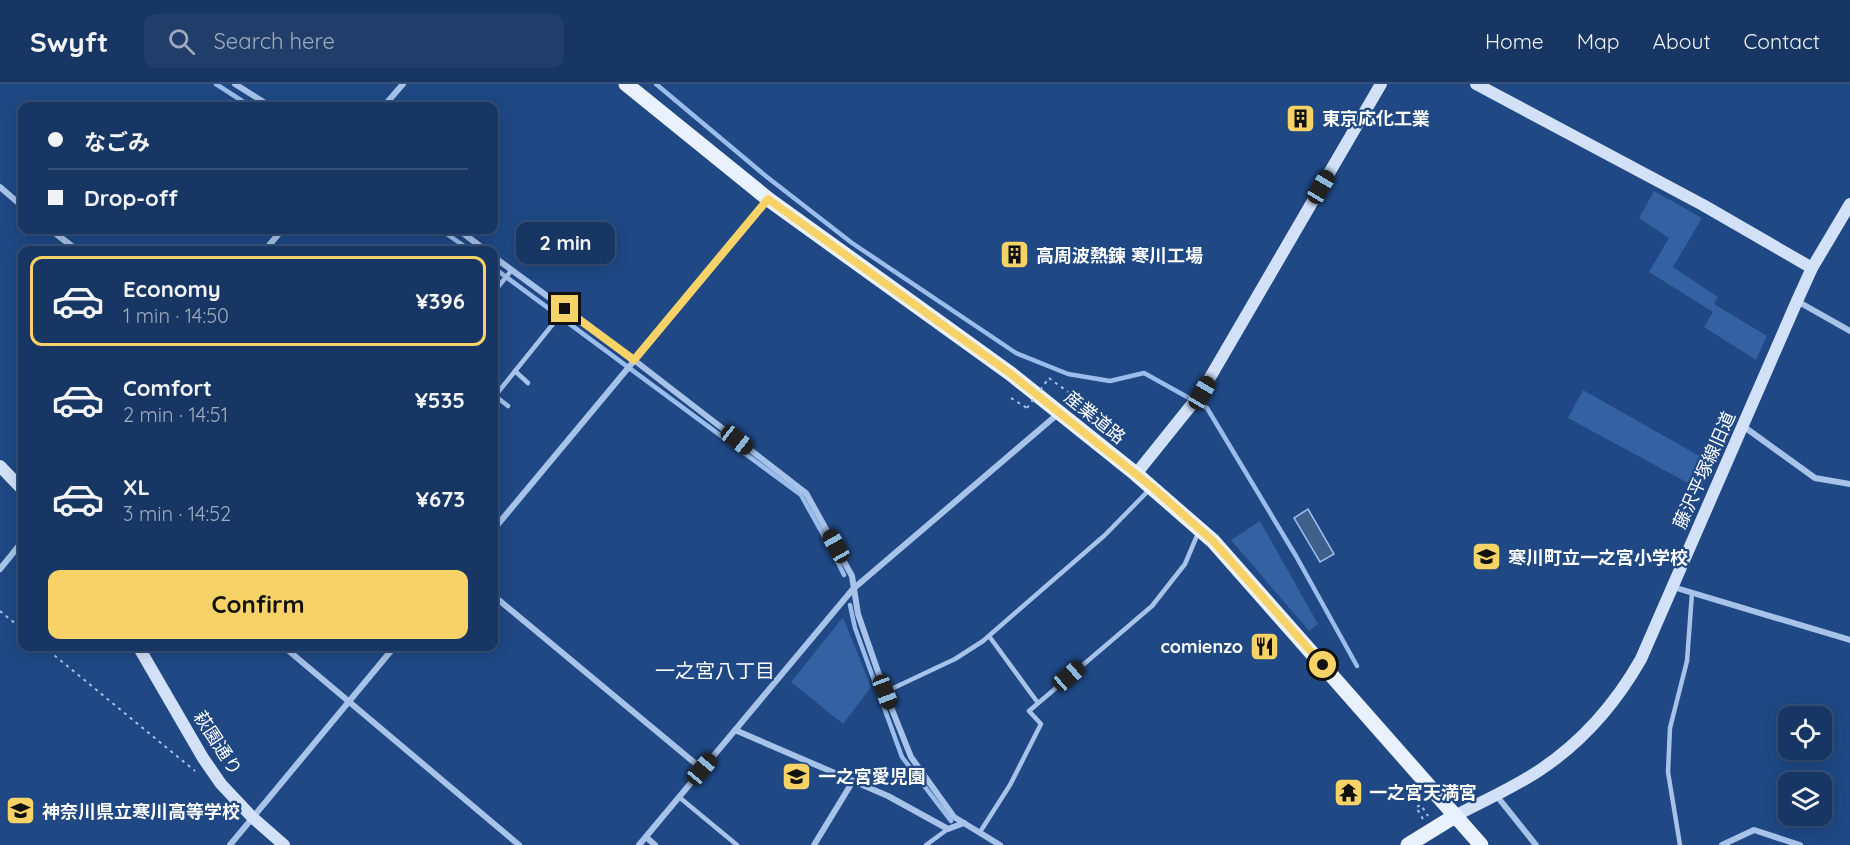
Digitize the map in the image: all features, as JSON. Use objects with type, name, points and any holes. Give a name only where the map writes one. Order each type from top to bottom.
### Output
[{"type":"main road","name":"産業道路","points":[[626,84],[768,199],[1011,374],[1152,487],[1200,529],[1481,845]]},
{"type":"main road","points":[[1408,845],[1455,816]]},
{"type":"street","points":[[235,84],[261,102]]},
{"type":"street","points":[[387,102],[403,84]]},
{"type":"street","points":[[1136,474],[1202,393],[1381,84]]},
{"type":"street","points":[[1476,84],[1703,205],[1812,268]]},
{"type":"street","points":[[0,187],[18,203]]},
{"type":"street","points":[[498,524],[768,199]]},
{"type":"street","name":"藤沢平塚線旧道","points":[[1455,816],[1539,770],[1563,753],[1606,711],[1625,687],[1641,659],[1812,268],[1850,204]]},
{"type":"street","points":[[56,234],[71,246]]},
{"type":"street","points":[[268,246],[279,234]]},
{"type":"street","points":[[464,234],[478,246]]},
{"type":"street","points":[[498,260],[806,493],[852,576],[858,614],[911,757],[960,824],[980,832],[1000,845]]},
{"type":"street","points":[[1797,301],[1850,331]]},
{"type":"street","points":[[639,845],[853,589],[1059,413]]},
{"type":"street","points":[[1743,426],[1815,478],[1850,484]]},
{"type":"street","points":[[0,466],[18,485]]},
{"type":"street","points":[[0,569],[18,547]]},
{"type":"street","points":[[1672,587],[1850,640]]},
{"type":"street","points":[[498,599],[702,769]]},
{"type":"street","name":"萩園通り","points":[[141,651],[203,758],[221,784],[252,817],[284,845]]},
{"type":"street","points":[[289,651],[519,845]]},
{"type":"street","points":[[230,845],[391,651]]},
{"type":"street","points":[[735,730],[888,796],[949,828],[960,824]]},
{"type":"street","points":[[814,845],[853,780]]},
{"type":"street","points":[[1496,794],[1536,845]]},
{"type":"street","points":[[1722,845],[1754,830],[1800,845]]},
{"type":"street","points":[[646,837],[655,845]]},
{"type":"lane","points":[[498,287],[511,271]]},
{"type":"lane","points":[[498,390],[565,309]]},
{"type":"lane","points":[[515,371],[528,383]]},
{"type":"lane","points":[[498,398],[508,406]]},
{"type":"lane","points":[[885,692],[955,659],[989,636],[1105,534],[1152,487]]},
{"type":"lane","points":[[980,832],[1010,785],[1041,724],[1029,711],[1152,606],[1185,564],[1200,529]]},
{"type":"lane","points":[[1680,845],[1668,771],[1670,728],[1687,661],[1692,593]]},
{"type":"lane","points":[[989,636],[1038,703]]},
{"type":"lane","points":[[679,797],[736,845]]},
{"type":"lane","points":[[926,845],[949,828]]},
{"type":"path","points":[[1011,398],[1027,408],[1048,378],[1068,392]]},
{"type":"path","points":[[0,611],[18,626]]},
{"type":"path","points":[[49,651],[202,776],[221,784]]},
{"type":"path","points":[[1424,819],[1416,807],[1421,804],[1428,816]]},
{"type":"shaded area","points":[[1654,191],[1702,218],[1673,267],[1718,297],[1714,304],[1767,336],[1756,360],[1704,327],[1713,312],[1649,272],[1669,238],[1639,218]]},
{"type":"shaded area","points":[[1583,390],[1710,462],[1701,490],[1568,418]]},
{"type":"shaded area","points":[[1308,509],[1334,554],[1320,562],[1294,518]]},
{"type":"shaded area","points":[[1260,521],[1318,624],[1309,631],[1231,540]]},
{"type":"shaded area","points":[[843,617],[871,687],[843,724],[791,682]]},
{"type":"waterway","points":[[216,84],[244,102]]},
{"type":"waterway","points":[[656,84],[767,177],[852,243],[1016,353],[1068,374],[1110,381],[1144,373],[1207,408],[1296,556],[1357,666]]},
{"type":"waterway","points":[[447,234],[464,246]]},
{"type":"waterway","points":[[498,271],[801,495],[844,575]]},
{"type":"waterway","points":[[850,605],[855,628],[902,757],[951,821]]},
{"type":"place","name":"東京応化工業","points":[[1301,118]]},
{"type":"place","name":"高周波熱錬 寒川工場","points":[[1015,255]]},
{"type":"place","name":"寒川町立一之宮小学校","points":[[1487,557]]},
{"type":"place","name":"comienzo","points":[[1264,646]]},
{"type":"place","name":"一之宮愛児園","points":[[797,776]]},
{"type":"place","name":"一之宮天満宮","points":[[1348,792]]},
{"type":"place","name":"神奈川県立寒川高等学校","points":[[21,811]]},
{"type":"district","name":"一之宮八丁目","points":[[715,670]]},
{"type":"route","points":[[565,309],[634,360],[768,199],[1011,374],[1152,487],[1213,541],[1323,665]]}]
